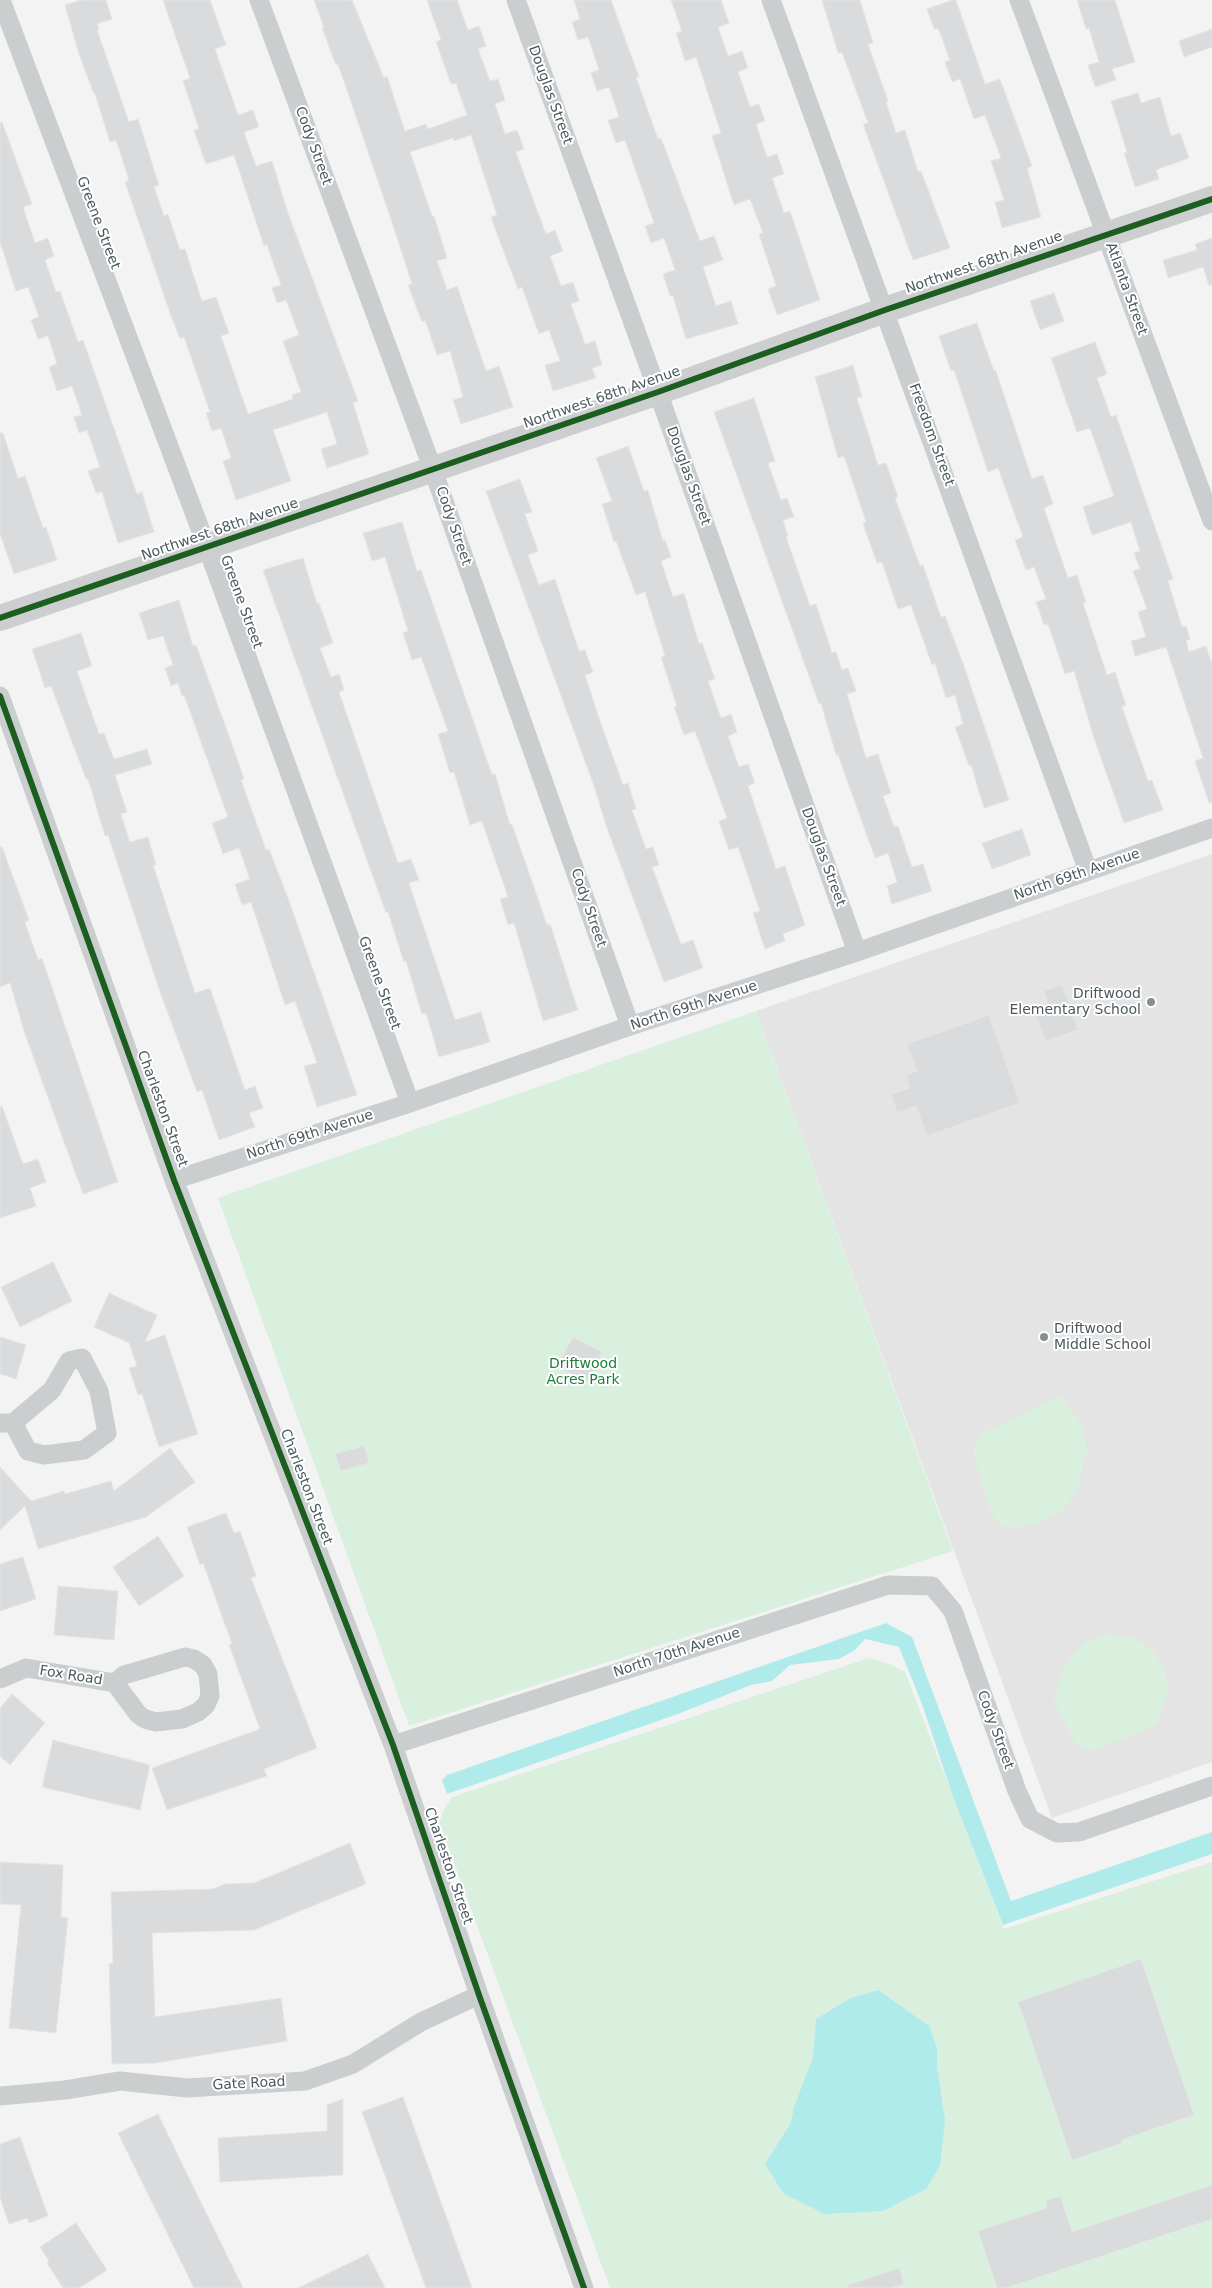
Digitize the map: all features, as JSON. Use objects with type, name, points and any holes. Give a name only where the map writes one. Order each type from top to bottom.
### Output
[{"type":"street","name":"Greene Street","points":[[1,0],[207,547],[410,1103]]},
{"type":"street","name":"Cody Street","points":[[259,0],[433,470],[630,1026]]},
{"type":"street","name":"Douglas Street","points":[[516,0],[857,952]]},
{"type":"street","name":"Freedom Street","points":[[770,0],[885,310],[1088,871]]},
{"type":"street","name":"Atlanta Street","points":[[1019,0],[1212,522]]},
{"type":"street","name":"Northwest 68th Avenue","points":[[0,618],[658,392],[885,310],[1212,199]]},
{"type":"street","name":"Charleston Street","points":[[0,696],[174,1180],[393,1744],[479,1996],[584,2288]]},
{"type":"street","name":"North 69th Avenue","points":[[174,1180],[410,1103],[630,1026],[857,952],[1212,828]]},
{"type":"street","points":[[82,1358],[99,1391],[107,1433],[84,1450],[44,1454],[28,1451],[6,1423],[52,1390],[69,1361],[82,1358]]},
{"type":"street","name":"North 70th Avenue","points":[[393,1744],[888,1585],[932,1586],[953,1611]]},
{"type":"street","name":"Cody Street","points":[[953,1611],[1017,1791],[1030,1819],[1057,1833],[1079,1832],[1212,1786]]},
{"type":"street","name":"Fox Road","points":[[0,1679],[26,1668],[115,1682],[138,1714],[145,1719],[156,1722],[182,1719],[198,1712],[206,1705],[210,1696],[208,1674],[203,1665],[194,1659],[185,1657],[124,1675],[115,1682]]},
{"type":"street","name":"Gate Road","points":[[0,2096],[65,2090],[120,2081],[187,2088],[305,2081],[352,2064],[421,2022],[479,1996]]},
{"type":"shaded area","name":"Driftwood Middle School","points":[[1212,854],[1212,1762],[1052,1818],[756,1011]]},
{"type":"green space","name":"Driftwood Acres Park","points":[[756,1011],[953,1551],[409,1726],[218,1198]]},
{"type":"green space","points":[[1060,1396],[1080,1422],[1088,1453],[1083,1461],[1078,1488],[1064,1509],[1041,1522],[1020,1527],[1002,1526],[992,1514],[973,1453],[981,1434]]},
{"type":"green space","points":[[1108,1633],[1138,1640],[1152,1650],[1166,1671],[1168,1693],[1158,1725],[1091,1751],[1075,1743],[1054,1700],[1064,1666],[1075,1652],[1084,1643]]},
{"type":"green space","points":[[869,1658],[890,1664],[905,1672],[1004,1929],[1212,1862],[1212,2288],[610,2288],[439,1822],[444,1809],[452,1797]]},
{"type":"water","points":[[886,1623],[912,1637],[1011,1901],[1212,1832],[1212,1854],[1003,1925],[953,1797],[922,1704],[899,1647],[865,1639],[855,1650],[839,1659],[790,1665],[772,1681],[751,1685],[678,1714],[447,1794],[442,1780],[447,1775]]},
{"type":"water","points":[[878,1990],[929,2026],[937,2048],[937,2066],[945,2120],[940,2166],[926,2189],[883,2211],[825,2214],[783,2193],[765,2164],[791,2123],[794,2107],[813,2057],[816,2019],[851,1998]]},
{"type":"building","points":[[81,0],[106,0],[112,19],[97,24],[99,30],[97,30],[129,122],[138,119],[159,185],[154,187],[164,216],[168,214],[180,250],[185,249],[202,301],[216,297],[229,333],[221,336],[248,414],[293,399],[292,395],[301,392],[283,341],[299,335],[286,300],[277,303],[272,288],[281,285],[267,245],[264,246],[234,155],[206,164],[194,130],[199,129],[183,81],[190,78],[163,0],[210,0],[226,45],[215,49],[238,115],[253,110],[259,127],[244,132],[256,166],[272,161],[288,213],[358,401],[353,403],[369,454],[327,468],[321,449],[337,444],[327,412],[273,430],[291,481],[236,500],[223,461],[231,458],[221,428],[212,431],[206,413],[210,412],[184,337],[180,339],[170,313],[125,182],[129,180],[116,140],[110,142],[95,94],[79,54],[65,5]]},
{"type":"building","points":[[314,0],[352,0],[384,78],[387,76],[405,131],[426,124],[428,129],[467,115],[456,83],[451,84],[436,42],[441,40],[427,0],[457,0],[468,30],[479,26],[486,46],[478,49],[490,81],[498,79],[505,100],[495,104],[505,134],[517,130],[524,149],[516,152],[546,234],[555,230],[563,251],[550,256],[561,286],[573,282],[579,301],[571,304],[585,344],[595,341],[602,365],[592,368],[596,378],[553,391],[545,365],[560,361],[549,330],[539,334],[522,287],[518,289],[491,217],[497,215],[471,135],[454,141],[453,138],[410,152],[432,216],[434,216],[447,258],[437,261],[447,290],[457,286],[486,371],[499,366],[513,407],[461,424],[453,400],[463,397],[450,351],[437,355],[425,320],[422,322],[408,285],[412,284],[391,219],[338,64],[336,65],[322,28],[324,27]]},
{"type":"building","points":[[574,0],[611,0],[639,77],[636,77],[658,139],[661,138],[700,241],[714,236],[723,260],[703,267],[716,306],[731,301],[738,324],[686,339],[673,296],[670,296],[663,274],[675,270],[664,238],[651,243],[645,226],[654,223],[625,140],[616,143],[608,120],[619,117],[609,87],[597,91],[591,73],[599,70],[588,37],[578,40],[572,22],[580,19]]},
{"type":"building","points":[[671,0],[721,0],[729,23],[718,27],[728,56],[742,51],[748,68],[738,72],[750,107],[759,104],[765,121],[756,124],[767,157],[777,154],[784,174],[772,178],[784,213],[790,211],[820,300],[777,315],[768,289],[776,286],[759,234],[763,233],[750,199],[734,205],[712,136],[721,133],[696,57],[685,61],[676,33],[682,31]]},
{"type":"building","points":[[822,0],[860,0],[873,43],[868,44],[888,101],[886,102],[896,133],[905,130],[918,172],[921,171],[950,248],[913,260],[863,124],[868,123],[842,52],[838,53]]},
{"type":"building","points":[[956,0],[985,84],[1000,79],[1032,166],[1027,168],[1041,217],[1002,228],[995,202],[1004,200],[991,161],[1001,158],[985,115],[974,119],[960,79],[952,82],[945,62],[950,60],[938,28],[934,29],[927,9]]},
{"type":"building","points":[[1077,0],[1115,0],[1135,62],[1112,69],[1116,80],[1095,87],[1088,65],[1099,62],[1089,28],[1086,29]]},
{"type":"building","points":[[1212,29],[1212,47],[1184,57],[1179,41]]},
{"type":"building","points":[[1138,93],[1141,103],[1160,97],[1171,136],[1180,133],[1189,158],[1156,170],[1159,179],[1135,187],[1124,153],[1127,152],[1111,101]]},
{"type":"building","points":[[2,122],[32,204],[23,207],[35,243],[48,238],[54,256],[45,260],[56,292],[60,291],[78,342],[83,340],[137,494],[142,492],[154,532],[118,543],[102,492],[96,493],[88,471],[100,467],[87,430],[79,433],[74,417],[82,415],[72,386],[57,391],[49,367],[57,364],[48,336],[38,339],[31,320],[39,317],[28,287],[16,291],[0,242],[0,123]]},
{"type":"building","points":[[1212,238],[1212,285],[1209,286],[1203,267],[1168,278],[1163,260],[1197,250],[1195,244]]},
{"type":"building","points":[[1054,293],[1064,321],[1040,330],[1030,301]]},
{"type":"building","points":[[977,323],[994,371],[996,371],[1032,479],[1043,475],[1053,504],[1044,508],[1068,578],[1077,575],[1086,602],[1083,603],[1107,675],[1115,672],[1126,705],[1122,707],[1148,781],[1152,780],[1163,810],[1124,823],[1094,738],[1074,671],[1065,674],[1048,624],[1044,625],[1036,602],[1046,599],[1034,567],[1026,570],[1015,540],[1023,537],[998,468],[988,472],[954,370],[951,371],[939,336]]},
{"type":"building","points":[[1095,342],[1107,374],[1097,378],[1111,417],[1116,415],[1173,579],[1168,581],[1182,627],[1186,626],[1190,639],[1186,641],[1189,652],[1206,646],[1212,664],[1212,803],[1209,803],[1195,761],[1203,758],[1166,647],[1135,656],[1131,641],[1146,637],[1138,612],[1147,609],[1133,571],[1140,569],[1134,553],[1140,551],[1131,522],[1092,535],[1083,507],[1114,496],[1090,428],[1077,432],[1051,358]]},
{"type":"building","points":[[853,365],[862,397],[857,398],[878,465],[886,463],[898,497],[895,498],[920,566],[923,565],[941,617],[945,616],[964,666],[1009,800],[984,808],[971,765],[969,766],[955,727],[963,724],[955,695],[946,698],[935,663],[932,665],[911,605],[898,609],[882,562],[877,563],[863,524],[866,522],[844,456],[838,458],[815,377]]},
{"type":"building","points":[[754,398],[775,461],[768,463],[781,500],[787,498],[794,517],[783,520],[788,536],[786,537],[810,606],[816,604],[832,653],[836,652],[842,670],[848,668],[856,691],[847,694],[866,758],[878,754],[891,793],[883,796],[894,827],[898,826],[912,867],[923,864],[932,891],[892,904],[887,886],[897,882],[888,853],[875,858],[838,755],[836,755],[821,703],[819,704],[714,412]]},
{"type":"building","points":[[0,433],[3,433],[18,478],[25,476],[43,528],[46,527],[57,560],[14,574],[0,534]]},
{"type":"building","points":[[628,446],[644,491],[648,490],[663,541],[665,540],[671,557],[661,561],[673,597],[684,593],[699,644],[702,643],[715,679],[708,681],[721,718],[731,714],[737,732],[728,736],[739,767],[748,764],[755,783],[748,786],[776,869],[785,866],[805,925],[783,934],[785,941],[765,949],[753,913],[760,911],[738,847],[729,850],[719,821],[727,818],[695,731],[684,735],[674,707],[677,706],[661,657],[665,656],[645,592],[636,595],[616,541],[614,542],[602,504],[612,501],[596,458]]},
{"type":"building","points":[[520,479],[532,512],[525,514],[538,551],[528,555],[539,585],[555,579],[579,651],[585,650],[593,672],[585,675],[623,785],[628,783],[636,809],[632,810],[646,849],[653,847],[659,865],[652,867],[681,944],[693,940],[703,968],[664,982],[486,491]]},
{"type":"building","points":[[402,522],[417,571],[421,570],[492,775],[495,774],[510,825],[512,824],[547,925],[550,924],[578,1010],[543,1021],[514,923],[508,925],[500,899],[508,897],[482,821],[470,825],[454,772],[450,773],[438,734],[448,731],[421,657],[412,660],[403,633],[408,631],[385,557],[372,561],[363,533]]},
{"type":"building","points":[[303,558],[317,604],[319,603],[333,643],[320,648],[331,677],[339,674],[344,690],[339,692],[398,863],[411,859],[419,880],[409,883],[455,1020],[481,1012],[490,1042],[439,1057],[426,1013],[422,1014],[406,961],[404,962],[388,912],[386,913],[263,570]]},
{"type":"building","points":[[179,600],[193,646],[196,645],[233,747],[244,779],[241,780],[266,850],[269,849],[289,901],[357,1095],[317,1107],[304,1066],[317,1063],[295,1001],[285,1005],[251,902],[242,905],[235,884],[250,879],[239,848],[223,854],[212,823],[228,817],[184,695],[182,696],[178,683],[171,686],[165,668],[173,665],[163,636],[148,640],[139,613]]},
{"type":"building","points":[[81,633],[92,666],[77,671],[99,734],[104,733],[114,759],[147,749],[152,764],[115,775],[127,812],[121,814],[130,842],[148,837],[156,865],[153,865],[195,993],[210,988],[245,1090],[255,1086],[263,1108],[249,1113],[255,1127],[219,1140],[202,1090],[197,1092],[159,989],[108,835],[105,836],[88,779],[86,779],[51,686],[45,688],[32,649]]},
{"type":"building","points":[[1022,829],[1031,855],[992,869],[982,843]]},
{"type":"building","points":[[0,847],[2,847],[29,920],[25,922],[38,960],[42,958],[118,1182],[83,1194],[25,1034],[10,983],[0,987]]},
{"type":"building","points":[[1062,985],[1078,1030],[1045,1041],[1034,1009],[1048,1004],[1044,991]]},
{"type":"building","points":[[989,1015],[1020,1103],[927,1136],[916,1106],[897,1113],[891,1094],[910,1088],[906,1075],[917,1071],[907,1044]]},
{"type":"building","points":[[2,1106],[23,1164],[38,1159],[46,1182],[30,1188],[36,1206],[0,1218],[0,1107]]},
{"type":"building","points":[[53,1262],[72,1301],[20,1327],[1,1287]]},
{"type":"building","points":[[109,1293],[157,1315],[145,1342],[165,1335],[198,1434],[159,1447],[142,1394],[138,1395],[129,1368],[137,1366],[129,1343],[94,1327]]},
{"type":"building","points":[[0,1337],[26,1345],[16,1379],[0,1374]]},
{"type":"building","points":[[573,1337],[602,1352],[586,1382],[557,1366]]},
{"type":"building","points":[[364,1446],[369,1463],[341,1471],[335,1454]]},
{"type":"building","points":[[170,1448],[195,1482],[146,1517],[38,1549],[25,1506],[0,1530],[0,1467],[31,1501],[64,1491],[65,1494],[111,1481],[114,1491]]},
{"type":"building","points":[[226,1513],[234,1533],[240,1531],[256,1576],[251,1578],[317,1748],[264,1769],[267,1776],[167,1810],[152,1768],[260,1729],[229,1645],[232,1644],[203,1563],[200,1565],[187,1527]]},
{"type":"building","points":[[158,1536],[184,1576],[139,1606],[113,1567]]},
{"type":"building","points":[[23,1557],[36,1599],[0,1611],[0,1564]]},
{"type":"building","points":[[58,1586],[118,1591],[114,1640],[54,1635]]},
{"type":"building","points":[[12,1694],[45,1723],[10,1765],[0,1756],[0,1708]]},
{"type":"building","points":[[53,1740],[150,1765],[140,1810],[42,1787]]},
{"type":"building","points":[[350,1843],[366,1884],[254,1930],[152,1933],[155,2017],[281,1998],[287,2041],[156,2063],[112,2064],[109,1964],[113,1963],[111,1892],[213,1889],[225,1884],[254,1883]]},
{"type":"building","points":[[0,1862],[63,1865],[61,1917],[68,1918],[56,2033],[9,2028],[21,1905],[0,1904]]},
{"type":"building","points":[[1141,1959],[1194,2115],[1121,2140],[1122,2143],[1072,2160],[1018,2002]]},
{"type":"building","points":[[403,2097],[472,2288],[426,2288],[362,2112]]},
{"type":"building","points":[[343,2099],[343,2175],[220,2182],[218,2138],[327,2131],[327,2105]]},
{"type":"building","points":[[158,2114],[243,2288],[194,2288],[118,2133]]},
{"type":"building","points":[[20,2137],[48,2216],[29,2223],[27,2218],[9,2224],[0,2197],[0,2144]]},
{"type":"building","points":[[1212,2185],[1212,2219],[1006,2288],[997,2288],[978,2231],[1047,2208],[1045,2201],[1060,2196],[1072,2232]]},
{"type":"building","points":[[76,2223],[107,2270],[79,2288],[63,2288],[47,2263],[49,2261],[40,2247]]},
{"type":"building","points":[[368,2254],[385,2288],[298,2288]]},
{"type":"building","points":[[899,2268],[904,2284],[891,2288],[848,2288],[848,2285]]},
{"type":"cycle path","points":[[0,618],[658,392],[885,310],[1212,199]]},
{"type":"cycle path","points":[[0,696],[174,1180],[393,1745],[479,1995],[584,2288]]},
{"type":"place","name":"Driftwood Elementary School","points":[[1151,1002]]},
{"type":"place","name":"Driftwood Middle School","points":[[1044,1337]]}]
